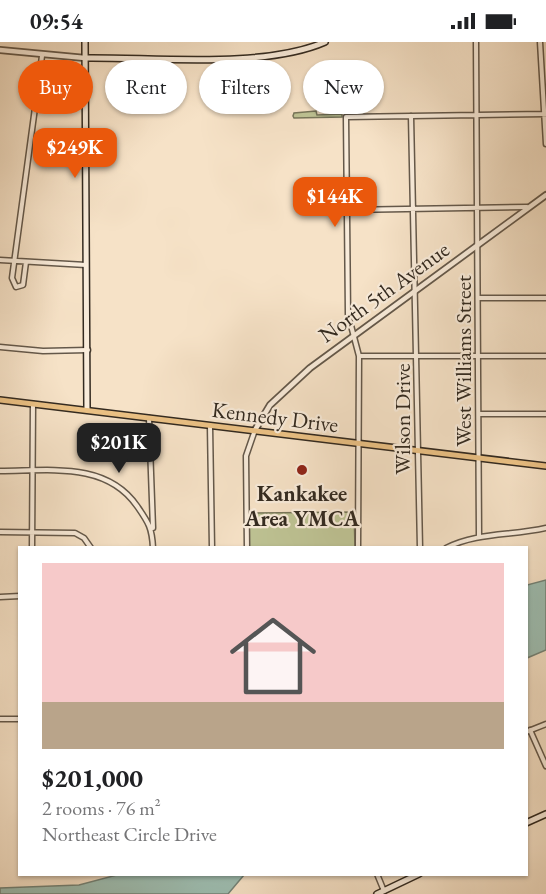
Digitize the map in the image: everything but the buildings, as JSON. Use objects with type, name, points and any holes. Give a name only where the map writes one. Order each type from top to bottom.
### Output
[{"type":"main road","points":[[85,42],[87,410]]},
{"type":"main road","points":[[85,58],[253,58],[291,53],[323,42]]},
{"type":"main road","name":"Kennedy Drive","points":[[0,400],[546,466]]},
{"type":"main road","points":[[528,823],[546,814]]},
{"type":"main road","points":[[377,894],[415,876]]},
{"type":"street","name":"West Williams Street","points":[[476,42],[480,298],[479,536]]},
{"type":"street","points":[[540,42],[546,144]]},
{"type":"street","points":[[0,50],[42,56],[85,58]]},
{"type":"street","points":[[26,262],[22,285],[16,286],[12,278],[42,56]]},
{"type":"street","points":[[358,546],[358,356],[348,314],[346,117],[546,114]]},
{"type":"street","name":"Wilson Drive","points":[[411,116],[414,290],[417,297],[420,546]]},
{"type":"street","name":"North 5th Avenue","points":[[255,430],[270,405],[288,386],[353,335],[546,195]]},
{"type":"street","points":[[346,210],[527,207]]},
{"type":"street","points":[[0,260],[88,265]]},
{"type":"street","points":[[480,298],[546,298]]},
{"type":"street","points":[[0,347],[43,351],[88,350]]},
{"type":"street","points":[[358,356],[546,356]]},
{"type":"street","points":[[32,546],[33,404]]},
{"type":"street","points":[[480,414],[546,414]]},
{"type":"street","points":[[149,418],[153,546]]},
{"type":"street","points":[[210,425],[212,546]]},
{"type":"street","points":[[247,546],[246,456],[255,430]]},
{"type":"street","points":[[0,471],[72,471],[108,479],[129,494],[153,529]]},
{"type":"street","points":[[452,546],[479,536],[505,536],[546,528]]},
{"type":"street","points":[[0,532],[75,533],[84,538],[90,546]]},
{"type":"street","points":[[0,597],[18,596]]},
{"type":"street","points":[[0,719],[18,719]]},
{"type":"street","points":[[546,724],[528,731],[546,766]]},
{"type":"street","points":[[378,876],[384,891]]},
{"type":"green space","points":[[294,113],[342,114],[342,117],[294,118]]},
{"type":"green space","points":[[354,512],[355,546],[249,546],[249,513]]},
{"type":"water","points":[[546,580],[546,650],[528,658],[528,585]]},
{"type":"water","points":[[113,876],[243,876],[228,894],[0,894],[0,888],[79,885]]},
{"type":"place","name":"Kankakee Area YMCA","points":[[302,470]]}]
